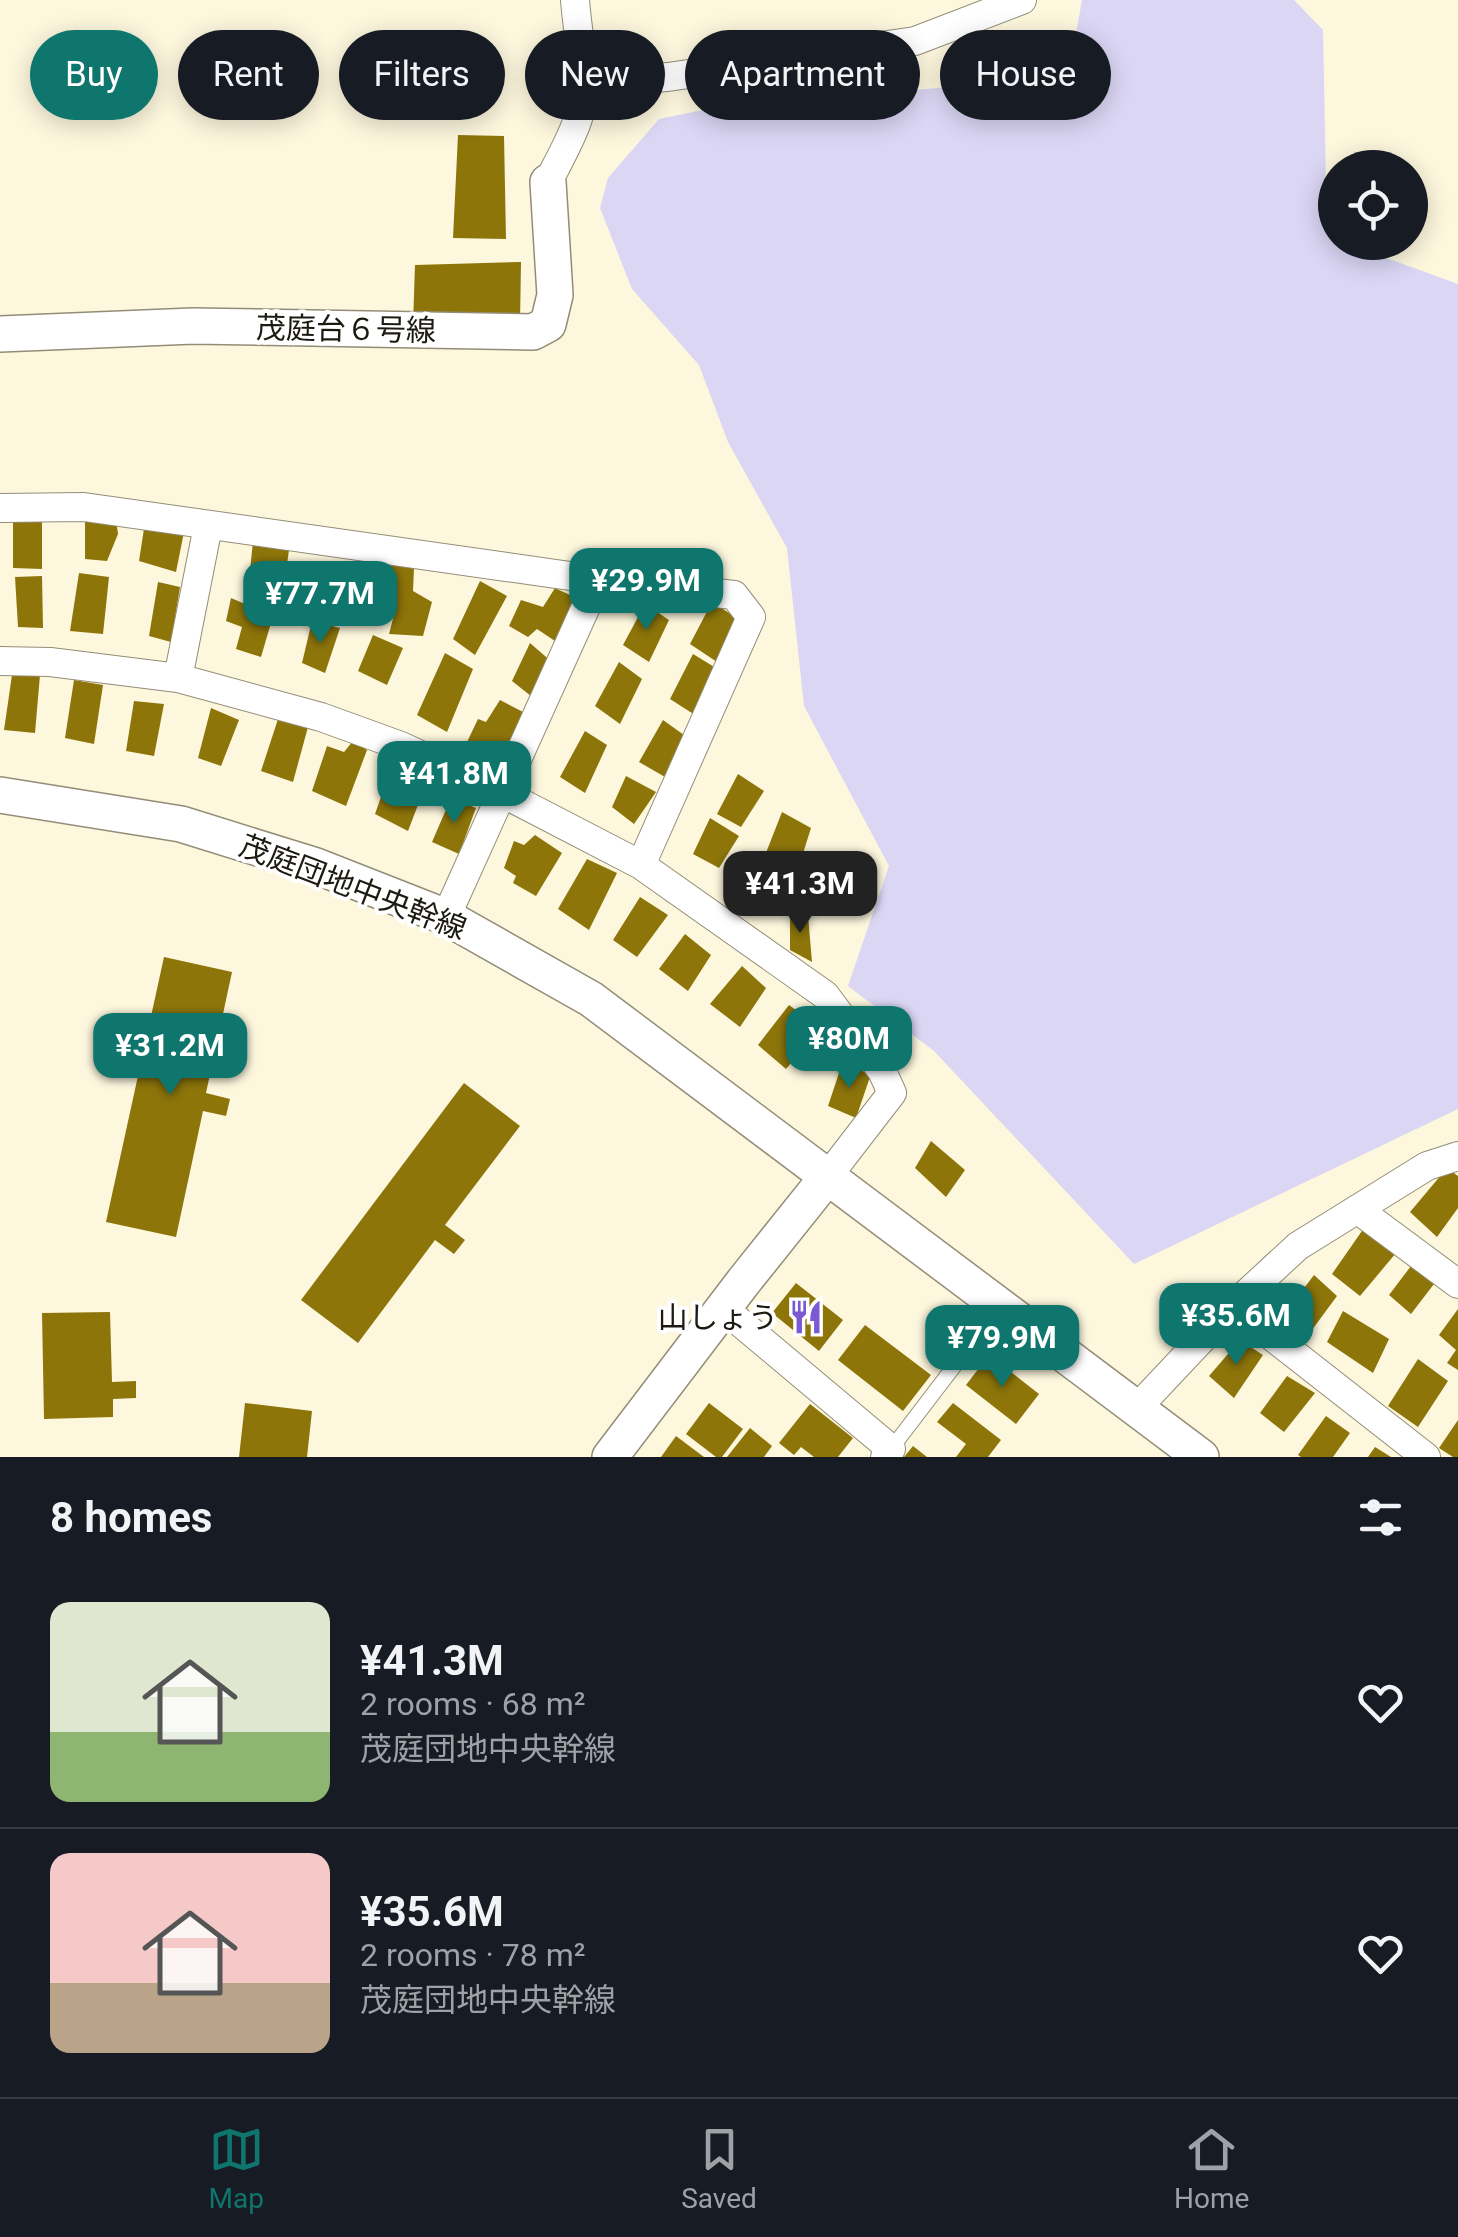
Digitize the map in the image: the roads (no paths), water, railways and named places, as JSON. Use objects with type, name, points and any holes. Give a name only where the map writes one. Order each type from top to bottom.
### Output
[{"type":"street","points":[[575,0],[577,30]]},
{"type":"street","points":[[665,78],[914,42],[1022,0]]},
{"type":"street","points":[[548,182],[577,120]]},
{"type":"street","name":"茂庭台６号線","points":[[0,334],[193,326],[533,332],[548,324],[555,295],[548,182]]},
{"type":"street","points":[[0,508],[84,507],[598,580],[734,595],[751,617],[641,865]]},
{"type":"street","points":[[178,678],[208,526]]},
{"type":"street","points":[[446,918],[598,580]]},
{"type":"street","points":[[0,662],[50,662],[178,678],[321,717],[400,746],[504,794],[641,865],[825,995],[882,1071],[892,1094],[610,1457]]},
{"type":"street","name":"茂庭団地中央幹線","points":[[0,796],[181,824],[316,866],[446,918],[591,999],[1201,1457]]},
{"type":"street","points":[[1136,1409],[1233,1306],[1298,1246],[1427,1166],[1458,1156]]},
{"type":"street","points":[[1357,1210],[1458,1284]]},
{"type":"street","points":[[1233,1306],[1426,1457]]},
{"type":"street","points":[[723,1308],[888,1453]]},
{"type":"lane","points":[[888,1453],[975,1339]]},
{"type":"place","name":"山しょう","points":[[806,1317]]}]
